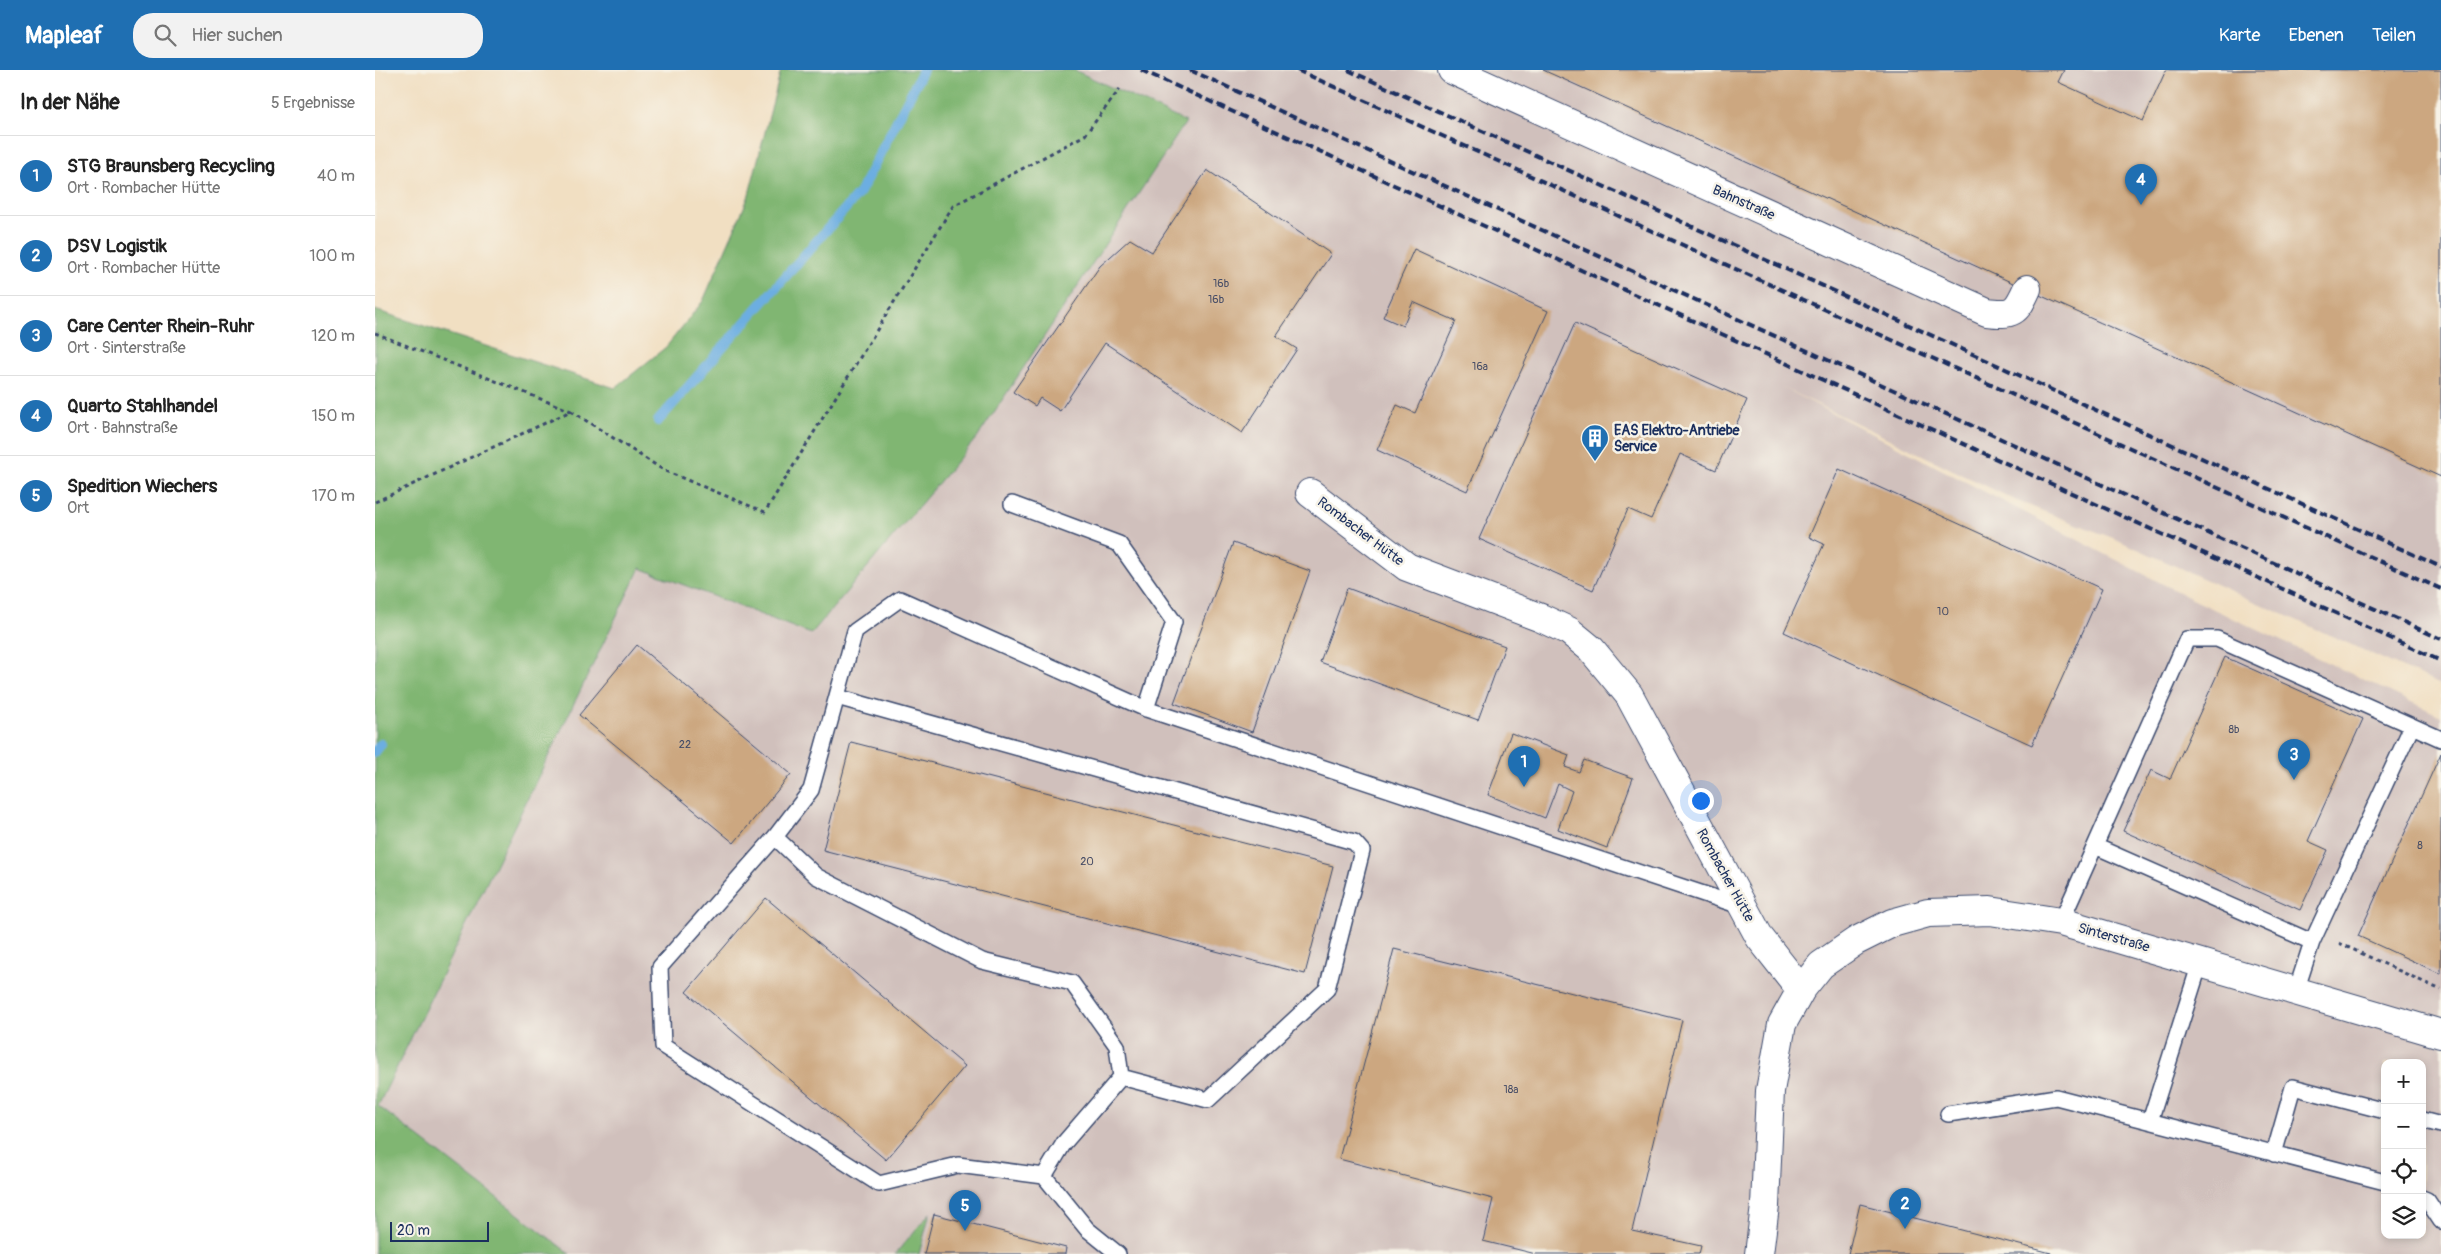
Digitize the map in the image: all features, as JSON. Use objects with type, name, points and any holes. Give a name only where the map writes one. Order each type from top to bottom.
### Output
[{"type":"street","name":"Bahnstraße","points":[[1452,70],[1987,312],[2003,314],[2014,312],[2020,305],[2027,289]]},
{"type":"street","name":"Rombacher Hütte","points":[[1311,492],[1407,567],[1541,618],[1569,631],[1591,649],[1629,694],[1760,938],[1801,990]]},
{"type":"street","name":"Sinterstraße","points":[[1801,990],[1821,965],[1856,941],[1891,923],[1928,913],[1989,911],[2061,922],[2441,1034]]},
{"type":"street","points":[[1759,1254],[1765,1206],[1770,1091],[1783,1024],[1801,990]]},
{"type":"lane","points":[[1012,504],[1119,544],[1174,622],[1146,709]]},
{"type":"lane","points":[[1118,1254],[1087,1229],[1044,1176],[958,1165],[879,1184],[663,1046],[660,967],[775,837],[811,790],[855,631],[900,599],[1146,709],[1743,907]]},
{"type":"lane","points":[[2061,922],[2187,639],[2217,639],[2441,739]]},
{"type":"lane","points":[[837,697],[1354,842],[1362,851],[1327,989],[1208,1100],[1121,1076]]},
{"type":"lane","points":[[2296,991],[2314,937],[2412,726]]},
{"type":"lane","points":[[775,837],[815,876],[982,961],[1071,983],[1117,1046],[1121,1076],[1064,1143],[1044,1176]]},
{"type":"lane","points":[[2095,846],[2314,937]]},
{"type":"lane","points":[[2150,1121],[2200,963]]},
{"type":"lane","points":[[2274,1154],[2293,1087],[2381,1110]]},
{"type":"lane","points":[[1948,1114],[2056,1097],[2381,1181]]},
{"type":"lane","points":[[2426,1121],[2441,1125]]},
{"type":"lane","points":[[2426,1200],[2441,1221]]},
{"type":"path","points":[[375,333],[571,411],[665,471],[765,512],[953,206],[1085,135],[1120,89]]},
{"type":"path","points":[[375,502],[571,411]]},
{"type":"path","points":[[2314,937],[2441,990]]},
{"type":"shaded area","points":[[1074,70],[2441,70],[2441,685],[2113,538],[2017,501],[1780,386],[2190,598],[2441,716],[2441,1254],[919,1254],[930,1214],[895,1254],[570,1254],[378,1106],[640,568],[811,634],[979,435],[1186,122]]},
{"type":"green space","points":[[781,70],[1074,70],[1186,122],[979,435],[811,634],[640,568],[378,1106],[570,1254],[375,1254],[375,310],[615,388],[666,347],[703,301],[748,198]]},
{"type":"green space","points":[[930,1213],[919,1254],[895,1254]]},
{"type":"building","points":[[1543,70],[2064,70],[2058,82],[2143,121],[2166,70],[2441,70],[2441,477]]},
{"type":"building","points":[[1207,170],[1331,254],[1276,336],[1297,349],[1242,433],[1105,343],[1060,411],[1040,398],[1035,406],[1013,392],[1100,266],[1130,239],[1152,252]]},
{"type":"building","points":[[1414,249],[1548,311],[1467,491],[1377,450],[1397,405],[1415,413],[1456,321],[1413,302],[1403,326],[1383,317]]},
{"type":"building","name":"EAS Elektro-Antriebe Service","points":[[1575,323],[1747,400],[1716,470],[1680,454],[1651,519],[1628,509],[1593,590],[1479,539]]},
{"type":"building","points":[[1839,469],[2102,589],[2032,745],[1784,632],[1824,544],[1809,537]]},
{"type":"building","points":[[1233,543],[1310,571],[1252,732],[1174,703]]},
{"type":"building","points":[[1347,588],[1505,646],[1478,720],[1320,662]]},
{"type":"building","points":[[637,645],[791,774],[734,843],[579,715]]},
{"type":"building","points":[[2225,657],[2363,719],[2308,841],[2328,850],[2300,910],[2123,831],[2151,770],[2170,779]]},
{"type":"building","points":[[1511,733],[1569,755],[1565,767],[1579,772],[1584,760],[1633,778],[1607,848],[1558,829],[1572,791],[1558,784],[1545,818],[1488,795]]},
{"type":"building","points":[[851,742],[1333,866],[1305,974],[823,850]]},
{"type":"building","points":[[2441,753],[2441,974],[2358,936]]},
{"type":"building","points":[[766,898],[965,1066],[886,1160],[686,992]]},
{"type":"building","points":[[1394,949],[1682,1020],[1632,1231],[1701,1246],[1699,1254],[1536,1254],[1483,1241],[1493,1199],[1339,1159]]},
{"type":"building","points":[[1860,1204],[2051,1253],[2051,1254],[1848,1254]]},
{"type":"building","points":[[934,1214],[1066,1248],[1065,1254],[924,1254]]},
{"type":"waterway","points":[[658,421],[860,192],[923,70]]},
{"type":"waterway","points":[[375,752],[381,744]]},
{"type":"railway","points":[[1141,70],[2441,661]]},
{"type":"railway","points":[[1190,70],[2441,639]]},
{"type":"railway","points":[[1297,70],[2441,589]]},
{"type":"railway","points":[[1348,70],[2441,567]]},
{"type":"place","name":"Quarto Stahlhandel","points":[[2141,205]]},
{"type":"place","name":"EAS Elektro-Antriebe Service","points":[[1595,462]]},
{"type":"place","name":"Care Center Rhein-Ruhr","points":[[2294,780]]},
{"type":"place","name":"STG Braunsberg Recycling","points":[[1524,787]]},
{"type":"place","name":"DSV Logistik","points":[[1905,1229]]},
{"type":"place","name":"Spedition Wiechers","points":[[965,1231]]}]
